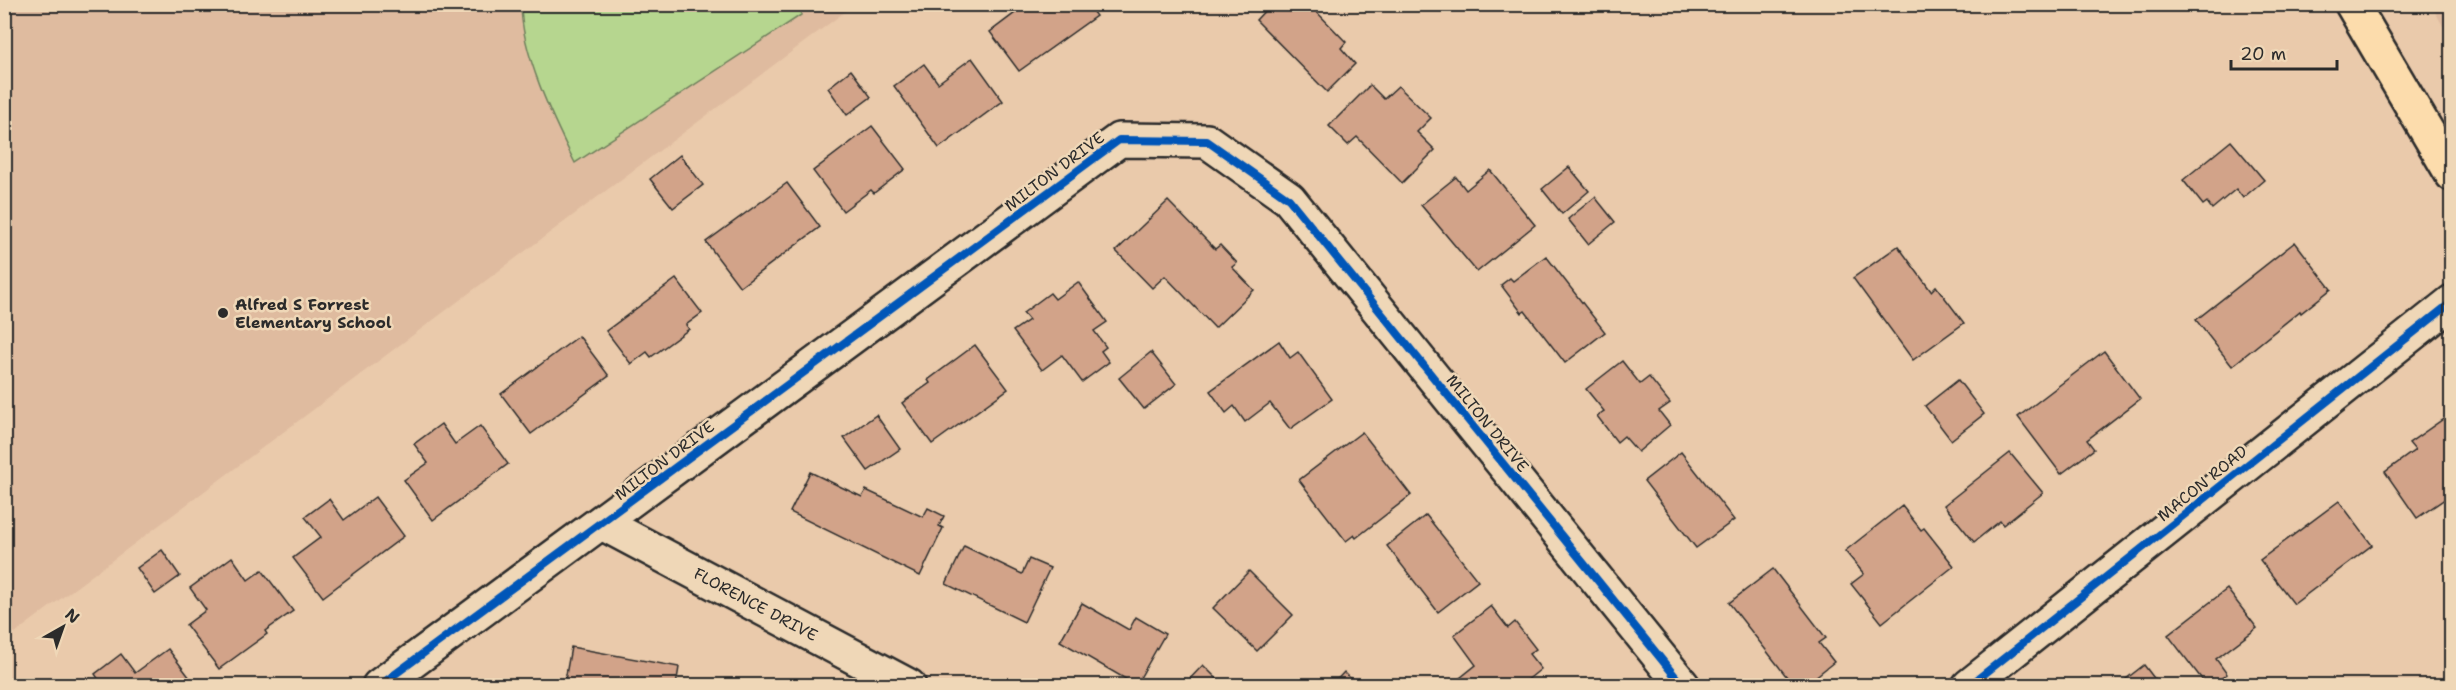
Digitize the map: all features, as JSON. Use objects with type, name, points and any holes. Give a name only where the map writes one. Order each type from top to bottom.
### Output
[{"type":"main road","points":[[2352,4],[2451,174]]},
{"type":"street","name":"MILTON DRIVE","points":[[379,686],[1119,140],[1207,141],[1289,199],[1683,686]]},
{"type":"street","name":"MACON ROAD","points":[[1969,686],[2451,302]]},
{"type":"street","name":"FLORENCE DRIVE","points":[[602,523],[909,686]]},
{"type":"shaded area","name":"Alfred S Forrest Elementary School","points":[[4,5],[854,5],[15,633],[4,621]]},
{"type":"shaded area","points":[[2431,5],[2451,5],[2451,40]]},
{"type":"green space","points":[[521,4],[801,4],[801,15],[575,163],[548,106],[532,64],[522,23]]},
{"type":"building","points":[[1027,4],[1087,4],[1096,16],[1019,71],[990,32]]},
{"type":"building","points":[[1271,4],[1309,4],[1346,42],[1341,48],[1355,64],[1327,92],[1256,20]]},
{"type":"building","points":[[972,58],[1003,101],[939,148],[894,86],[924,64],[938,83]]},
{"type":"building","points":[[851,70],[871,97],[847,115],[828,88]]},
{"type":"building","points":[[1370,85],[1384,99],[1398,86],[1431,118],[1417,132],[1435,150],[1402,183],[1357,137],[1348,145],[1329,126]]},
{"type":"building","points":[[872,126],[905,169],[874,193],[871,190],[843,211],[813,171]]},
{"type":"building","points":[[2231,141],[2264,180],[2243,198],[2236,189],[2212,209],[2207,202],[2203,205],[2183,180]]},
{"type":"building","points":[[680,155],[703,185],[673,208],[650,179]]},
{"type":"building","points":[[1569,167],[1589,191],[1562,214],[1542,189]]},
{"type":"building","points":[[1490,170],[1535,225],[1477,272],[1421,205],[1456,177],[1466,190]]},
{"type":"building","points":[[787,183],[820,227],[740,287],[706,242]]},
{"type":"building","points":[[1595,197],[1615,222],[1588,244],[1568,219]]},
{"type":"building","points":[[1168,201],[1215,249],[1220,245],[1237,263],[1232,267],[1254,290],[1215,328],[1165,276],[1152,288],[1116,251]]},
{"type":"building","points":[[2295,242],[2331,289],[2232,366],[2196,320]]},
{"type":"building","points":[[1898,246],[1931,291],[1936,286],[1964,323],[1913,360],[1853,278]]},
{"type":"building","points":[[1546,256],[1605,332],[1565,363],[1525,311],[1522,313],[1501,285],[1510,278],[1513,281]]},
{"type":"building","points":[[676,279],[702,313],[686,325],[689,329],[651,357],[647,352],[631,364],[606,331]]},
{"type":"building","points":[[1078,282],[1107,322],[1094,331],[1106,347],[1101,351],[1109,362],[1082,382],[1062,355],[1042,370],[1013,331],[1029,320],[1023,313],[1050,293],[1055,299]]},
{"type":"building","points":[[579,336],[609,376],[531,434],[501,394]]},
{"type":"building","points":[[1279,341],[1290,358],[1298,352],[1332,399],[1290,429],[1270,403],[1245,422],[1234,406],[1226,413],[1210,391]]},
{"type":"building","points":[[975,345],[1008,389],[932,444],[902,403],[930,383],[928,380]]},
{"type":"building","points":[[2104,351],[2140,399],[2087,440],[2094,449],[2061,474],[2018,417]]},
{"type":"building","points":[[1151,352],[1176,384],[1144,409],[1119,378]]},
{"type":"building","points":[[1622,361],[1640,384],[1649,377],[1670,403],[1659,411],[1670,425],[1638,452],[1624,436],[1617,442],[1597,416],[1604,411],[1586,389]]},
{"type":"building","points":[[1958,380],[1984,414],[1951,440],[1925,406]]},
{"type":"building","points":[[2452,413],[2452,494],[2417,518],[2385,472],[2415,450],[2409,443]]},
{"type":"building","points":[[876,415],[900,449],[868,471],[844,438]]},
{"type":"building","points":[[441,424],[455,444],[480,426],[508,464],[433,520],[404,480],[428,463],[414,444]]},
{"type":"building","points":[[1362,432],[1411,495],[1356,538],[1354,535],[1346,541],[1299,480]]},
{"type":"building","points":[[1681,452],[1734,520],[1696,548],[1644,481]]},
{"type":"building","points":[[2010,453],[2043,493],[2003,525],[2000,521],[1974,542],[1944,505]]},
{"type":"building","points":[[810,472],[862,497],[866,490],[923,517],[928,508],[944,516],[939,526],[943,528],[920,576],[790,512]]},
{"type":"building","points":[[375,497],[404,536],[323,597],[293,558],[321,537],[305,517],[329,499],[344,520]]},
{"type":"building","points":[[2339,501],[2372,545],[2294,604],[2260,560]]},
{"type":"building","points":[[1902,506],[1921,530],[1924,528],[1954,566],[1882,623],[1851,584],[1864,574],[1845,551]]},
{"type":"building","points":[[1426,515],[1478,581],[1438,612],[1387,546]]},
{"type":"building","points":[[964,546],[1022,574],[1029,559],[1050,568],[1024,622],[946,584]]},
{"type":"building","points":[[162,550],[180,576],[155,594],[137,568]]},
{"type":"building","points":[[232,557],[248,580],[262,570],[293,611],[265,631],[267,634],[219,669],[186,625],[206,610],[190,588]]},
{"type":"building","points":[[1773,569],[1826,638],[1819,643],[1834,662],[1804,686],[1794,686],[1729,603]]},
{"type":"building","points":[[1249,571],[1293,615],[1257,651],[1213,608]]},
{"type":"building","points":[[2227,589],[2257,628],[2216,659],[2227,674],[2211,686],[2207,686],[2168,635]]},
{"type":"building","points":[[1082,603],[1129,630],[1136,617],[1165,634],[1136,685],[1060,641]]},
{"type":"building","points":[[1491,606],[1508,628],[1515,622],[1536,649],[1529,654],[1541,669],[1520,686],[1450,686],[1476,665],[1454,635]]},
{"type":"building","points":[[571,647],[679,667],[676,686],[564,686]]},
{"type":"building","points":[[168,649],[196,686],[103,686],[95,674],[121,654],[135,673]]},
{"type":"building","points":[[1203,665],[1224,686],[1183,686]]},
{"type":"building","points":[[2144,665],[2160,686],[2117,686]]},
{"type":"building","points":[[1344,672],[1358,686],[1331,686]]},
{"type":"cycle path","points":[[379,686],[1119,140],[1207,141],[1289,199],[1683,686]]},
{"type":"cycle path","points":[[1969,686],[2452,302]]},
{"type":"place","name":"Alfred S Forrest Elementary School","points":[[223,313]]}]
